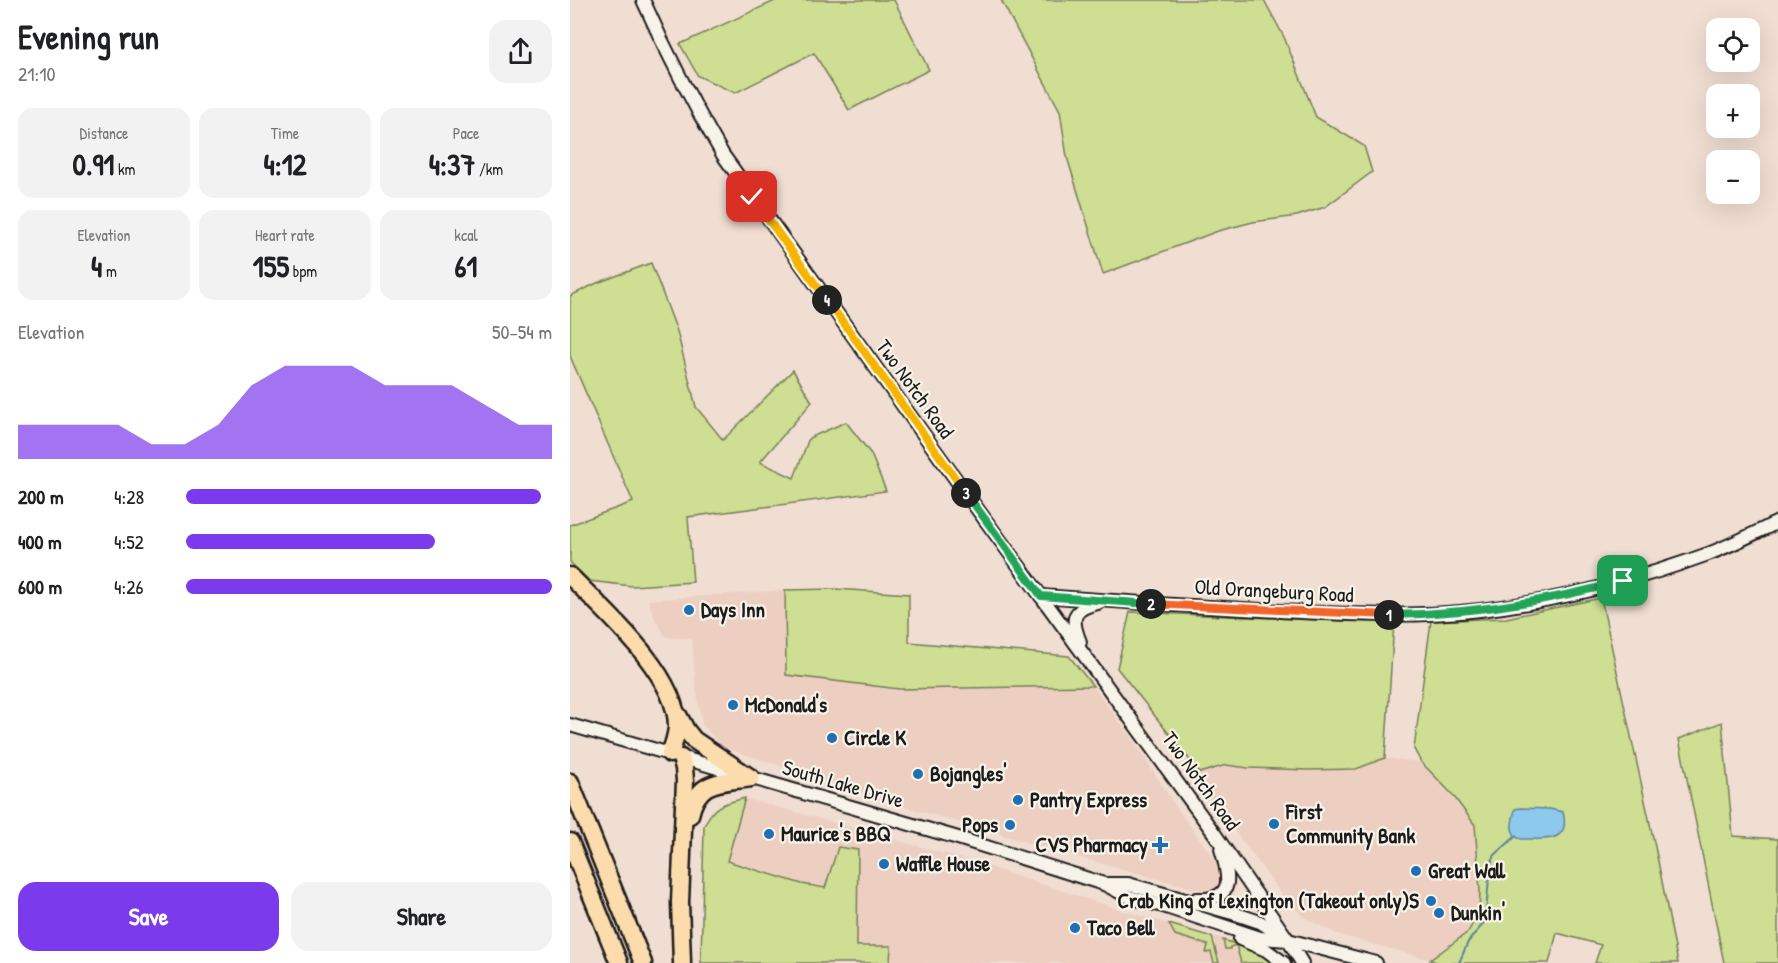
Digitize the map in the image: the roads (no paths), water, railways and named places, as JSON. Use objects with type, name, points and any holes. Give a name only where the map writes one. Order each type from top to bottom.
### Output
[{"type":"highway","points":[[570,576],[638,646],[659,676],[672,705],[694,740],[751,778]]},
{"type":"highway","points":[[672,705],[677,730],[675,756],[684,768],[685,781],[680,902],[682,963]]},
{"type":"highway","points":[[682,848],[693,801],[699,793],[708,786],[751,778]]},
{"type":"highway","points":[[570,782],[643,963]]},
{"type":"highway","points":[[570,842],[619,963]]},
{"type":"street","name":"Two Notch Road","points":[[643,0],[667,54],[723,155],[786,245],[1218,837],[1302,963]]},
{"type":"street","name":"Old Orangeburg Road","points":[[1041,596],[1359,615],[1477,611],[1553,599],[1636,578],[1710,553],[1778,522]]},
{"type":"street","points":[[1086,657],[1074,626],[1076,615],[1082,607],[1109,601]]},
{"type":"street","name":"South Lake Drive","points":[[576,726],[958,838],[1104,884],[1129,897],[1260,938],[1288,940],[1370,963]]},
{"type":"street","points":[[1173,898],[1207,900],[1224,892],[1228,878],[1218,837]]},
{"type":"street","name":"South Lake Drive","points":[[1104,884],[1128,884],[1236,914],[1260,922],[1288,940]]},
{"type":"street","points":[[1216,924],[1229,934],[1266,950],[1284,963]]},
{"type":"water","points":[[1515,809],[1563,812],[1564,828],[1561,833],[1552,838],[1519,839],[1512,830],[1512,822]]},
{"type":"waterway","points":[[1459,963],[1468,942],[1483,924],[1486,914],[1490,865],[1495,855],[1516,836]]},
{"type":"place","name":"Days Inn","points":[[689,610]]},
{"type":"place","name":"McDonald's","points":[[733,705]]},
{"type":"place","name":"Circle K","points":[[832,738]]},
{"type":"place","name":"Bojangles'","points":[[918,774]]},
{"type":"place","name":"Pantry Express","points":[[1018,800]]},
{"type":"place","name":"First Community Bank","points":[[1274,824]]},
{"type":"place","name":"Pops","points":[[1010,825]]},
{"type":"place","name":"Maurice's BBQ","points":[[769,834]]},
{"type":"place","name":"CVS Pharmacy","points":[[1160,845]]},
{"type":"place","name":"Waffle House","points":[[884,864]]},
{"type":"place","name":"Great Wall","points":[[1416,871]]},
{"type":"place","name":"Crab King of Lexington (Takeout only)S","points":[[1431,901]]},
{"type":"place","name":"Dunkin'","points":[[1439,913]]},
{"type":"place","name":"Taco Bell","points":[[1075,928]]}]
